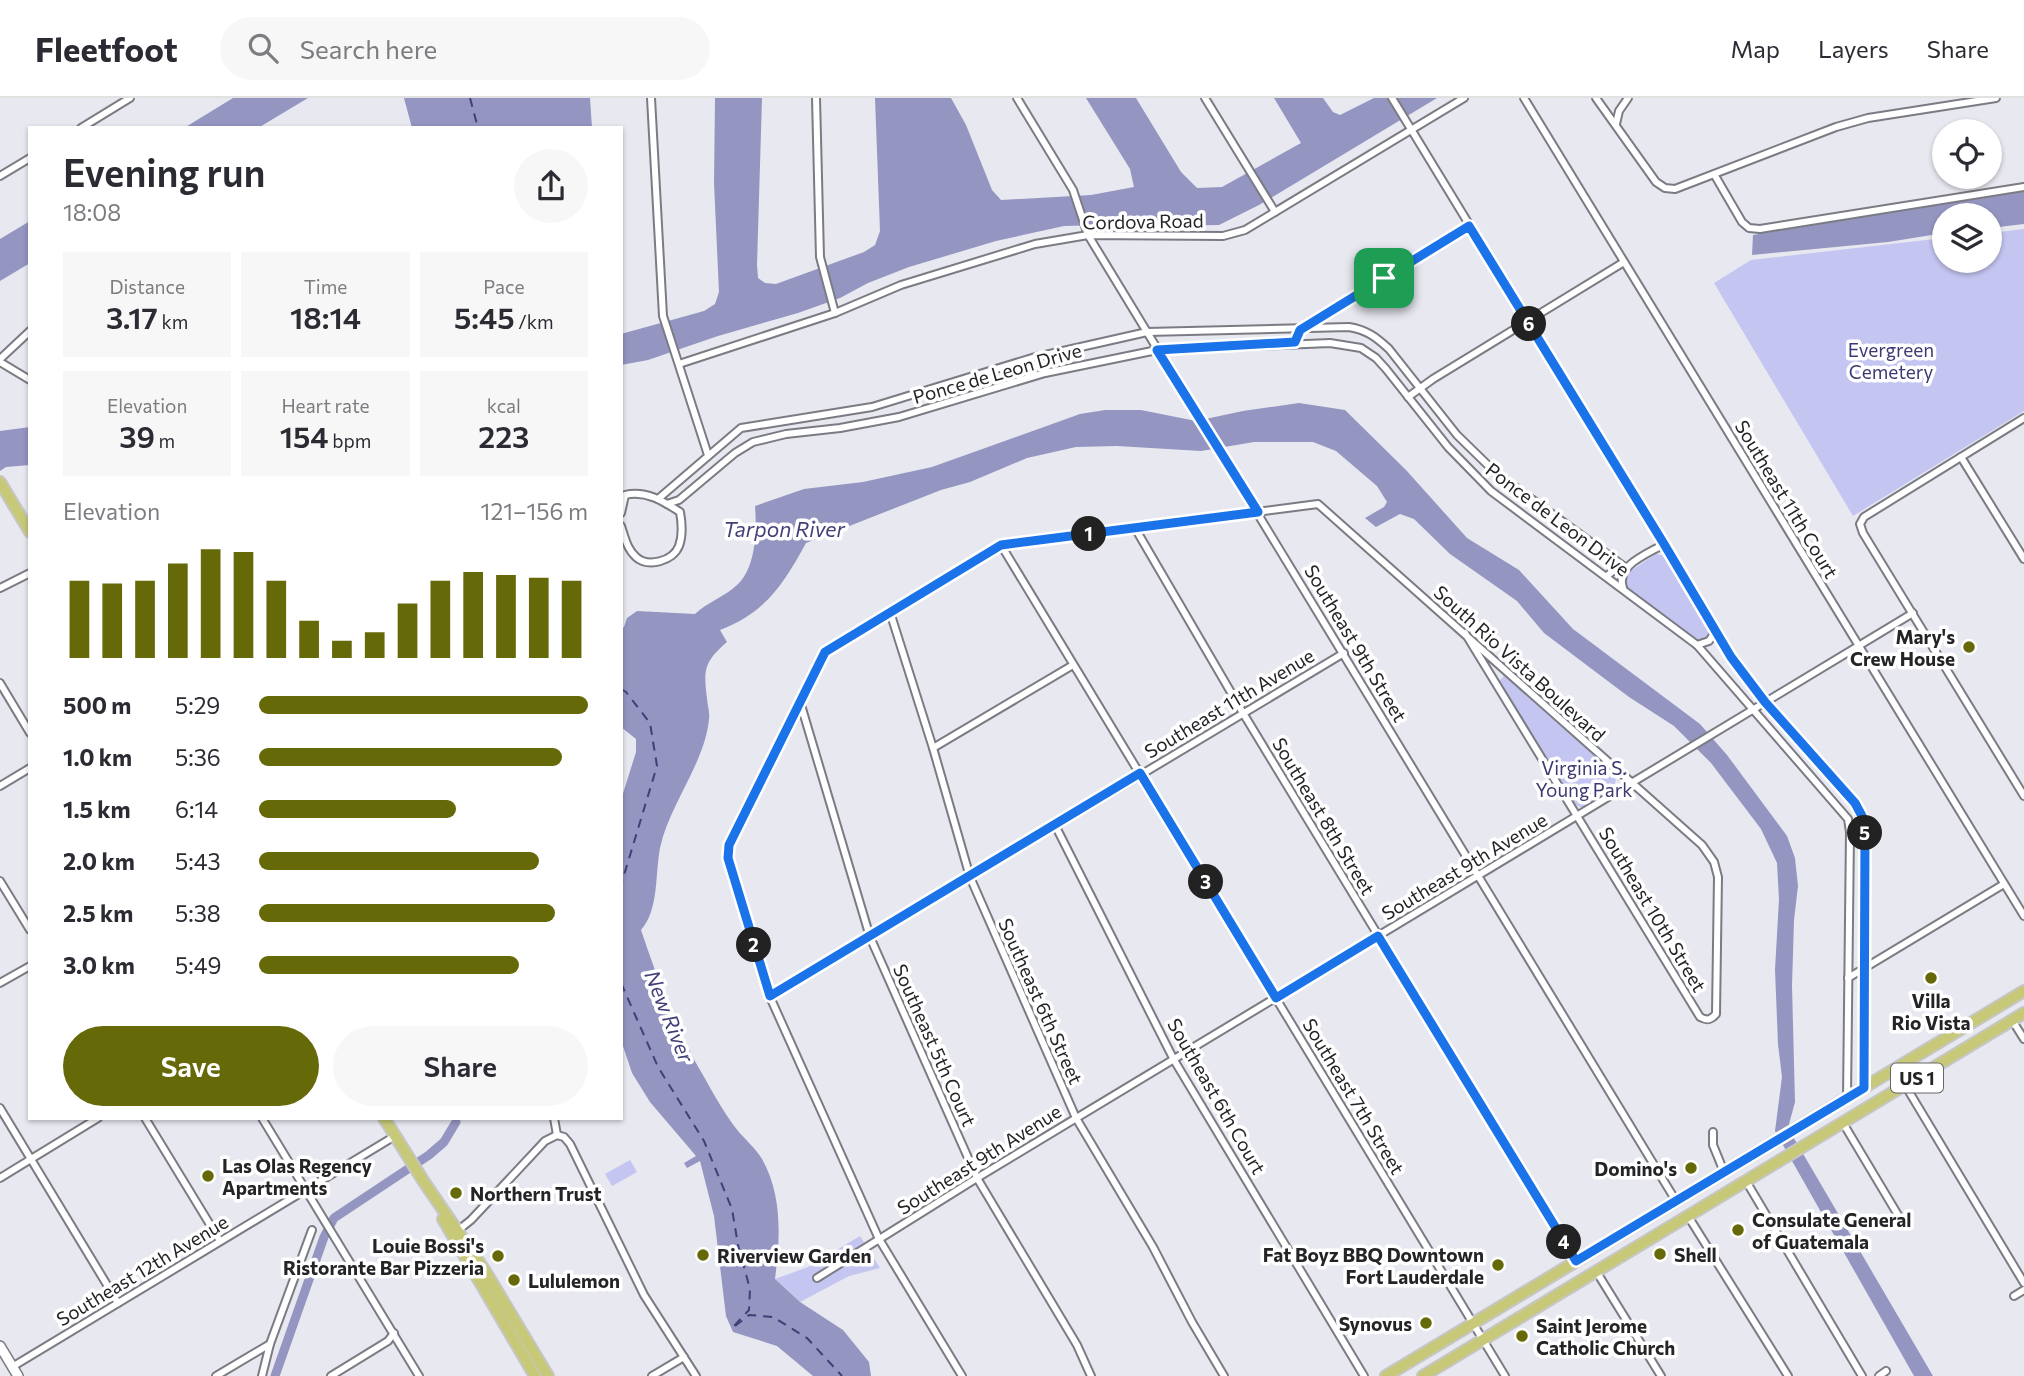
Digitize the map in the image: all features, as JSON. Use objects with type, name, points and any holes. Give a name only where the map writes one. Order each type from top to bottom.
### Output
[{"type":"main road","points":[[0,482],[28,529]]},
{"type":"main road","name":"US 1","points":[[1386,1376],[2024,991]]},
{"type":"main road","name":"US 1","points":[[1423,1376],[2024,1013]]},
{"type":"main road","points":[[1905,1085],[1906,1074],[1917,1056]]},
{"type":"main road","points":[[1843,1123],[1859,1103],[1864,1088]]},
{"type":"main road","points":[[385,1120],[454,1232],[535,1376]]},
{"type":"main road","points":[[1688,1216],[1694,1198],[1704,1184]]},
{"type":"main road","points":[[1664,1230],[1677,1209],[1676,1201]]},
{"type":"main road","points":[[454,1232],[548,1376]]},
{"type":"street","points":[[83,126],[130,98]]},
{"type":"street","points":[[650,98],[663,316],[708,455]]},
{"type":"street","points":[[816,98],[821,266],[835,313]]},
{"type":"street","name":"Southeast 9th Street","points":[[1017,98],[1073,190],[1088,235],[1676,1201]]},
{"type":"street","points":[[1205,98],[1275,212]]},
{"type":"street","points":[[1392,98],[1731,657],[1765,702],[1847,794],[1862,816],[1865,830],[1864,1088]]},
{"type":"street","name":"Cordova Road","points":[[679,364],[835,313],[913,281],[1035,244],[1088,235],[1223,236],[1245,230],[1464,98]]},
{"type":"street","name":"Southeast 11th Court","points":[[1524,98],[2024,916]]},
{"type":"street","points":[[1596,98],[1656,182],[1665,188],[1675,189],[1836,127],[1868,118],[1996,98]]},
{"type":"street","points":[[1616,124],[1619,111],[1628,98]]},
{"type":"street","points":[[0,176],[28,159]]},
{"type":"street","points":[[1714,174],[1742,222],[1749,228],[1773,227],[2024,187]]},
{"type":"street","points":[[1295,342],[1300,330],[1469,226]]},
{"type":"street","points":[[1408,397],[1624,262]]},
{"type":"street","name":"Ponce de Leon Drive","points":[[657,499],[741,428],[872,407],[1032,358],[1147,332],[1349,327],[1364,330],[1389,349],[1457,435],[1496,473],[1626,568]]},
{"type":"street","points":[[28,332],[0,360],[28,379]]},
{"type":"street","name":"Ponce de Leon Drive","points":[[667,504],[679,500],[735,453],[753,442],[786,434],[840,428],[899,417],[1045,373],[1157,350],[1295,342],[1330,342],[1361,348],[1381,363],[1448,447],[1491,491],[1697,645],[1848,819],[1847,1098]]},
{"type":"street","points":[[2024,418],[1864,517],[1860,524],[2024,796]]},
{"type":"street","points":[[1961,457],[2024,559]]},
{"type":"street","points":[[623,504],[625,495],[638,492],[657,499],[680,512],[682,526],[679,547],[671,557],[653,563],[638,559],[628,547],[623,532]]},
{"type":"street","name":"South Rio Vista Boulevard","points":[[1001,545],[1318,504],[1465,633],[1630,784],[1702,845],[1714,862],[1718,877],[1716,1014],[1712,1019],[1706,1020]]},
{"type":"street","name":"Southeast 8th Street","points":[[1135,528],[1243,713],[1576,1261]]},
{"type":"street","points":[[1623,588],[1621,577],[1626,568],[1664,544]]},
{"type":"street","points":[[962,1376],[879,1239],[770,996],[728,858],[729,845],[801,705],[825,652],[1001,545]]},
{"type":"street","name":"Southeast 7th Street","points":[[1001,545],[1505,1376]]},
{"type":"street","points":[[1607,576],[1613,571],[1615,561]]},
{"type":"street","points":[[0,588],[28,574]]},
{"type":"street","name":"Southeast 6th Street","points":[[890,612],[970,877],[1076,1118],[1153,1247],[1224,1376]]},
{"type":"street","name":"Southeast 9th Avenue","points":[[817,1278],[977,1178],[1913,613]]},
{"type":"street","points":[[1697,645],[1709,641],[1716,631]]},
{"type":"street","name":"Southeast 10th Street","points":[[1465,633],[1700,1017],[1706,1020]]},
{"type":"street","name":"Southeast 11th Avenue","points":[[770,996],[1344,653]]},
{"type":"street","points":[[933,748],[1073,664]]},
{"type":"street","points":[[1495,683],[1509,673]]},
{"type":"street","points":[[0,683],[28,730]]},
{"type":"street","name":"Southeast 5th Court","points":[[801,705],[870,937],[977,1178],[1077,1345],[1091,1376]]},
{"type":"street","points":[[1774,732],[1777,726],[1785,723]]},
{"type":"street","points":[[0,786],[28,769]]},
{"type":"street","name":"Southeast 6th Court","points":[[1055,825],[1174,1060],[1364,1376]]},
{"type":"street","points":[[0,881],[28,927]]},
{"type":"street","points":[[1848,978],[2004,884]]},
{"type":"street","points":[[0,983],[28,967]]},
{"type":"street","points":[[2012,1020],[2024,1039]]},
{"type":"street","points":[[1847,1032],[1864,1033]]},
{"type":"street","points":[[1905,1085],[2024,1283]]},
{"type":"street","points":[[0,1108],[118,1303]]},
{"type":"street","points":[[0,1178],[95,1120]]},
{"type":"street","points":[[146,1120],[220,1241]]},
{"type":"street","points":[[263,1120],[419,1376]]},
{"type":"street","points":[[554,1120],[557,1135]]},
{"type":"street","points":[[1843,1123],[1898,1215]]},
{"type":"street","points":[[1713,1132],[1713,1145],[1724,1172]]},
{"type":"street","points":[[454,1232],[471,1220],[545,1141],[557,1135],[564,1137],[570,1144],[644,1294],[696,1376]]},
{"type":"street","name":"Southeast 12th Avenue","points":[[12,1367],[395,1136]]},
{"type":"street","points":[[1746,1181],[1862,1376]]},
{"type":"street","points":[[1688,1216],[1788,1376]]},
{"type":"street","points":[[262,1376],[270,1343],[312,1230]]},
{"type":"street","points":[[1596,1271],[1661,1376]]},
{"type":"street","points":[[2014,1296],[2024,1290]]},
{"type":"street","points":[[331,1376],[388,1341],[394,1333]]},
{"type":"street","points":[[216,1376],[270,1343]]},
{"type":"street","points":[[0,1346],[3,1358],[18,1376]]},
{"type":"street","points":[[652,1376],[684,1357]]},
{"type":"street","points":[[1879,1376],[1886,1371]]},
{"type":"green space","name":"Evergreen Cemetery","points":[[2024,229],[2024,411],[1853,516],[1714,283],[1751,260],[1932,239],[1932,273],[2002,273],[2002,232]]},
{"type":"green space","points":[[1656,554],[1668,556],[1710,625],[1708,637],[1702,641],[1694,638],[1626,587],[1626,574]]},
{"type":"green space","name":"Virginia S. Young Park","points":[[1504,676],[1616,775],[1615,787],[1582,808],[1572,803],[1499,684]]},
{"type":"green space","points":[[630,1160],[637,1172],[612,1186],[605,1174]]},
{"type":"green space","points":[[860,1236],[880,1268],[849,1276],[800,1302],[775,1279],[808,1267]]},
{"type":"water","points":[[233,98],[308,98],[261,126],[187,126]]},
{"type":"water","points":[[404,98],[590,98],[592,126],[411,126]]},
{"type":"water","points":[[715,98],[762,98],[757,265],[758,278],[765,283],[776,284],[864,252],[875,245],[880,231],[875,98],[951,98],[966,125],[992,190],[1001,200],[1091,195],[1134,187],[1130,169],[1086,98],[1136,98],[1181,172],[1197,188],[1222,187],[1301,143],[1274,98],[1323,98],[1333,112],[1340,115],[1374,98],[1437,98],[1259,205],[1219,225],[1064,226],[996,241],[909,267],[868,283],[840,298],[798,313],[648,360],[623,365],[623,333],[704,311],[715,304],[719,292],[714,183]]},
{"type":"water","points":[[2024,190],[2024,224],[2002,227],[2002,203],[1946,203]]},
{"type":"water","points":[[1932,205],[1932,235],[1888,242],[1752,255],[1753,235]]},
{"type":"water","points":[[28,222],[28,264],[0,281],[0,239]]},
{"type":"water","points":[[1299,403],[1345,410],[1406,470],[1467,538],[1519,570],[1573,629],[1700,724],[1727,755],[1787,836],[1795,858],[1798,886],[1792,986],[1795,1102],[1788,1128],[1933,1376],[1914,1376],[1775,1131],[1782,1077],[1775,970],[1779,899],[1777,863],[1761,829],[1711,763],[1674,726],[1629,697],[1544,633],[1517,601],[1450,554],[1414,519],[1400,514],[1376,527],[1365,518],[1384,507],[1387,502],[1377,486],[1336,451],[1313,442],[1254,442],[1201,451],[1117,446],[1076,447],[1027,458],[806,543],[772,596],[750,615],[720,630],[727,642],[707,666],[709,716],[706,735],[665,832],[660,848],[654,902],[641,930],[666,998],[696,1063],[727,1115],[760,1155],[769,1173],[778,1218],[775,1279],[800,1302],[843,1330],[869,1362],[871,1376],[813,1376],[777,1346],[733,1332],[726,1316],[714,1216],[700,1161],[687,1168],[684,1163],[696,1156],[650,1102],[632,1073],[623,1046],[623,794],[636,752],[636,739],[623,729],[623,628],[627,618],[637,611],[695,614],[732,589],[743,578],[752,559],[756,526],[755,506],[804,489],[863,482],[932,467],[1080,414],[1105,410],[1141,410],[1196,421]]},
{"type":"water","points":[[28,427],[28,465],[6,467],[0,471],[0,431]]},
{"type":"waterway","points":[[275,1376],[324,1237],[334,1218],[429,1155],[444,1142],[456,1122]]},
{"type":"ferry route","points":[[470,98],[477,126]]},
{"type":"ferry route","points":[[623,690],[650,723],[657,766],[623,878]]},
{"type":"ferry route","points":[[623,988],[658,1067],[704,1141],[732,1209],[750,1289],[749,1310],[732,1328]]},
{"type":"ferry route","points":[[735,1326],[749,1315],[773,1317],[807,1338],[842,1376]]},
{"type":"place","name":"Mary's Crew House","points":[[1969,647]]},
{"type":"place","name":"Villa Rio Vista","points":[[1931,978]]},
{"type":"place","name":"Domino's","points":[[1691,1168]]},
{"type":"place","name":"Las Olas Regency Apartments","points":[[208,1176]]},
{"type":"place","name":"Northern Trust","points":[[456,1193]]},
{"type":"place","name":"Consulate General of Guatemala","points":[[1738,1230]]},
{"type":"place","name":"Shell","points":[[1660,1254]]},
{"type":"place","name":"Riverview Garden","points":[[703,1255]]},
{"type":"place","name":"Louie Bossi's Ristorante Bar Pizzeria","points":[[498,1256]]},
{"type":"place","name":"Fat Boyz BBQ Downtown Fort Lauderdale","points":[[1498,1265]]},
{"type":"place","name":"Lululemon","points":[[514,1280]]},
{"type":"place","name":"Synovus","points":[[1426,1323]]},
{"type":"place","name":"Saint Jerome Catholic Church","points":[[1522,1336]]},
{"type":"route","points":[[1469,226],[1731,657],[1765,702],[1855,803],[1865,830],[1864,1088],[1576,1261],[1378,936],[1276,998],[1140,773],[770,996],[728,858],[729,845],[801,705],[825,652],[1001,545],[1258,512],[1157,350],[1295,342],[1300,330],[1384,278],[1469,226]]},
{"type":"water label","name":"Tarpon River","points":[[784,528]]},
{"type":"water label","name":"New River","points":[[670,1016]]}]
